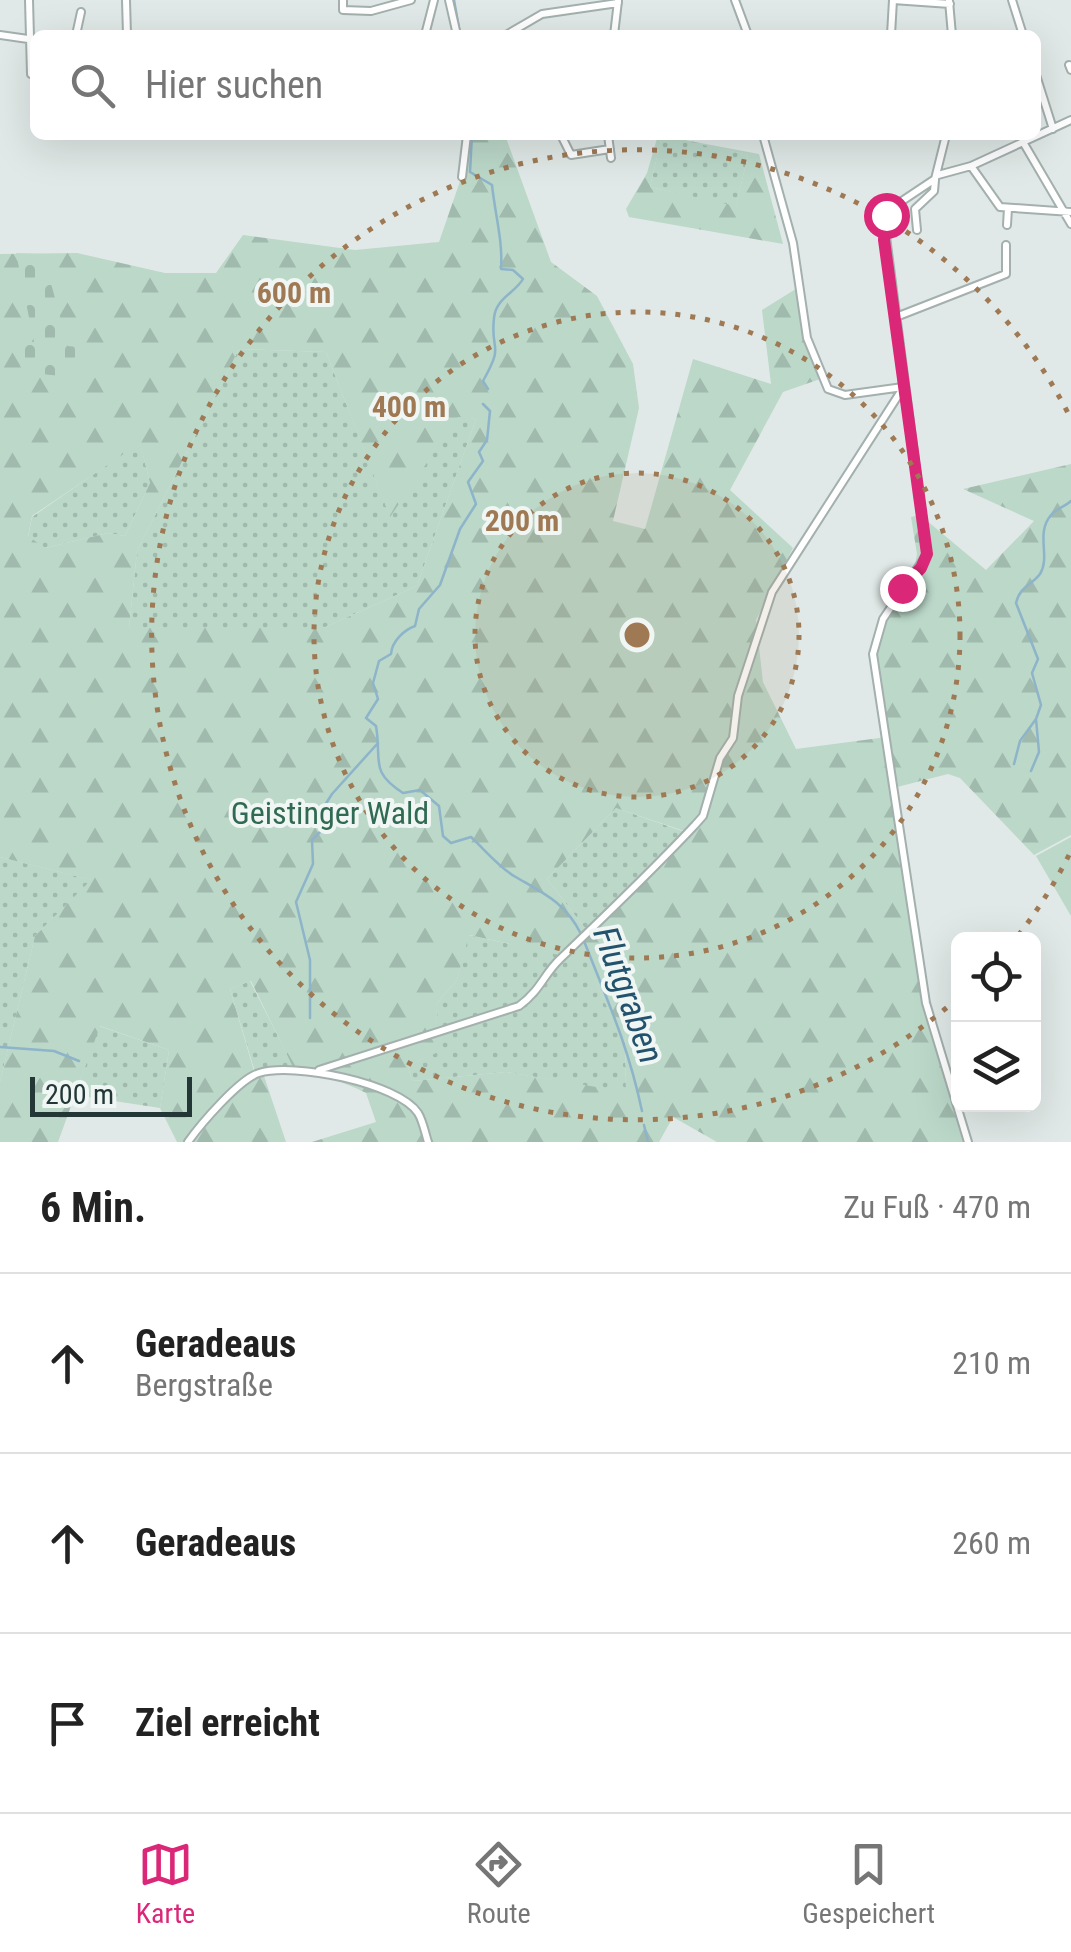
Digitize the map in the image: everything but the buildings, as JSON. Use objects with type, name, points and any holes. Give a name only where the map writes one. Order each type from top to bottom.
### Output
[{"type":"street","points":[[29,0],[31,30]]},
{"type":"street","points":[[126,0],[127,30]]},
{"type":"street","points":[[343,0],[343,10],[371,11],[411,0]]},
{"type":"street","points":[[426,30],[434,0]]},
{"type":"street","points":[[450,0],[455,30]]},
{"type":"street","points":[[734,0],[746,30]]},
{"type":"street","points":[[892,30],[893,0],[949,2],[952,30]]},
{"type":"street","points":[[1012,0],[1021,30]]},
{"type":"street","points":[[515,30],[542,14],[618,2],[615,30]]},
{"type":"street","points":[[77,30],[81,12]]},
{"type":"street","points":[[0,35],[30,40]]},
{"type":"street","points":[[1041,91],[1053,129]]},
{"type":"street","points":[[1041,134],[1071,120]]},
{"type":"street","points":[[462,177],[466,140]]},
{"type":"street","points":[[564,140],[571,155],[611,153],[609,140]]},
{"type":"street","points":[[764,140],[793,243],[807,338],[828,389],[845,395],[904,387]]},
{"type":"street","points":[[916,230],[913,215],[934,191],[945,140]]},
{"type":"street","points":[[968,1142],[926,1003],[874,654],[884,620],[927,554],[884,240],[886,215],[936,177],[971,166],[1027,140]]},
{"type":"street","points":[[1022,142],[1071,224]]},
{"type":"street","points":[[971,166],[993,203],[1008,208],[1067,212]]},
{"type":"street","points":[[1007,225],[1008,208]]},
{"type":"street","points":[[896,316],[1006,274],[1006,245]]},
{"type":"street","points":[[188,1142],[258,1073],[319,1070],[519,1006],[538,992],[558,960],[578,945],[703,816],[720,758],[732,738],[738,696],[772,592],[904,387]]},
{"type":"street","points":[[319,1070],[353,1079],[404,1102],[417,1111],[428,1142]]},
{"type":"green space","name":"Geistinger Wald","points":[[467,140],[507,140],[551,262],[597,296],[633,364],[639,408],[613,521],[645,529],[693,359],[771,384],[762,310],[799,287],[807,337],[823,378],[783,392],[730,490],[793,548],[756,620],[763,682],[796,749],[887,737],[875,673],[876,635],[913,576],[917,554],[911,517],[920,515],[986,570],[1034,521],[963,489],[1071,464],[1071,835],[1034,855],[960,778],[948,774],[897,787],[926,1003],[951,1086],[951,1112],[959,1112],[968,1142],[717,1142],[673,1117],[659,1142],[312,1142],[376,1122],[366,1093],[330,1079],[290,1073],[264,1076],[286,1142],[177,1142],[160,1108],[169,1050],[100,1026],[58,1142],[0,1142],[0,1082],[35,936],[91,880],[0,857],[0,254],[77,253],[165,273],[216,273],[243,235],[355,250],[439,242],[466,164]],"holes":[[[239,349],[326,352],[390,517],[458,417],[476,419],[417,586],[323,628],[129,628],[137,551]],[[140,443],[150,483],[125,536],[108,533],[45,548],[28,536],[32,516]],[[616,808],[687,832],[587,931],[547,879]],[[469,935],[586,961],[608,1009],[625,1025],[626,1092],[506,1072],[412,1081],[408,1066],[436,1053],[437,1003],[457,980]],[[251,981],[292,1065],[292,1066],[254,1071],[230,989]]]},
{"type":"green space","points":[[657,140],[661,140],[650,187],[736,206],[748,155],[680,140],[759,154],[783,244],[629,217],[626,209],[647,173]]},
{"type":"green space","points":[[661,140],[684,140],[748,155],[736,207],[650,187]]},
{"type":"green space","points":[[16,253],[43,254],[68,346],[93,349],[71,377],[22,372],[14,341],[34,342]]},
{"type":"green space","points":[[239,349],[326,352],[390,516],[458,416],[476,419],[417,586],[323,628],[129,628],[137,551]]},
{"type":"green space","points":[[140,442],[150,483],[125,536],[108,533],[45,548],[28,537],[32,517]]},
{"type":"green space","points":[[616,808],[688,833],[587,931],[547,879]]},
{"type":"green space","points":[[1071,837],[1071,916],[1036,856]]},
{"type":"green space","points":[[0,857],[92,880],[35,936],[0,1082]]},
{"type":"green space","points":[[468,935],[586,960],[608,1009],[625,1025],[626,1093],[506,1072],[412,1081],[408,1066],[435,1053],[437,1003],[457,980]]},
{"type":"green space","points":[[250,981],[293,1066],[255,1072],[230,989]]},
{"type":"green space","points":[[99,1026],[169,1050],[160,1108],[75,1095]]},
{"type":"waterway","name":"Flutgraben","points":[[454,0],[459,30]]},
{"type":"waterway","name":"Flutgraben","points":[[472,140],[470,172],[492,185],[501,269],[513,270],[523,279],[495,311],[495,353],[483,381],[488,389]]},
{"type":"waterway","name":"Flutgraben","points":[[483,404],[490,411],[487,440],[479,452],[483,461],[468,482],[476,504],[460,529],[440,585],[419,609],[415,626],[399,637],[391,654],[379,661],[373,683],[378,699],[366,718],[376,726],[379,764],[385,778],[403,793],[420,790],[439,806],[443,836],[451,843],[471,837],[508,872],[560,906],[581,934]]},
{"type":"waterway","points":[[1031,771],[1039,752],[1036,719],[1041,705],[1032,673],[1038,659],[1016,603],[1043,567],[1046,522],[1071,501]]},
{"type":"waterway","points":[[1014,764],[1020,741],[1036,719]]},
{"type":"waterway","points":[[310,1018],[310,960],[296,902],[313,864],[312,840],[323,829],[325,805],[378,743]]},
{"type":"waterway","name":"Flutgraben","points":[[584,941],[624,1044],[642,1111]]},
{"type":"waterway","points":[[0,1047],[54,1051],[79,1061]]},
{"type":"waterway","name":"Flutgraben","points":[[644,1125],[648,1142]]},
{"type":"route","points":[[886,215],[884,240],[927,554],[921,568],[902,588]]}]
